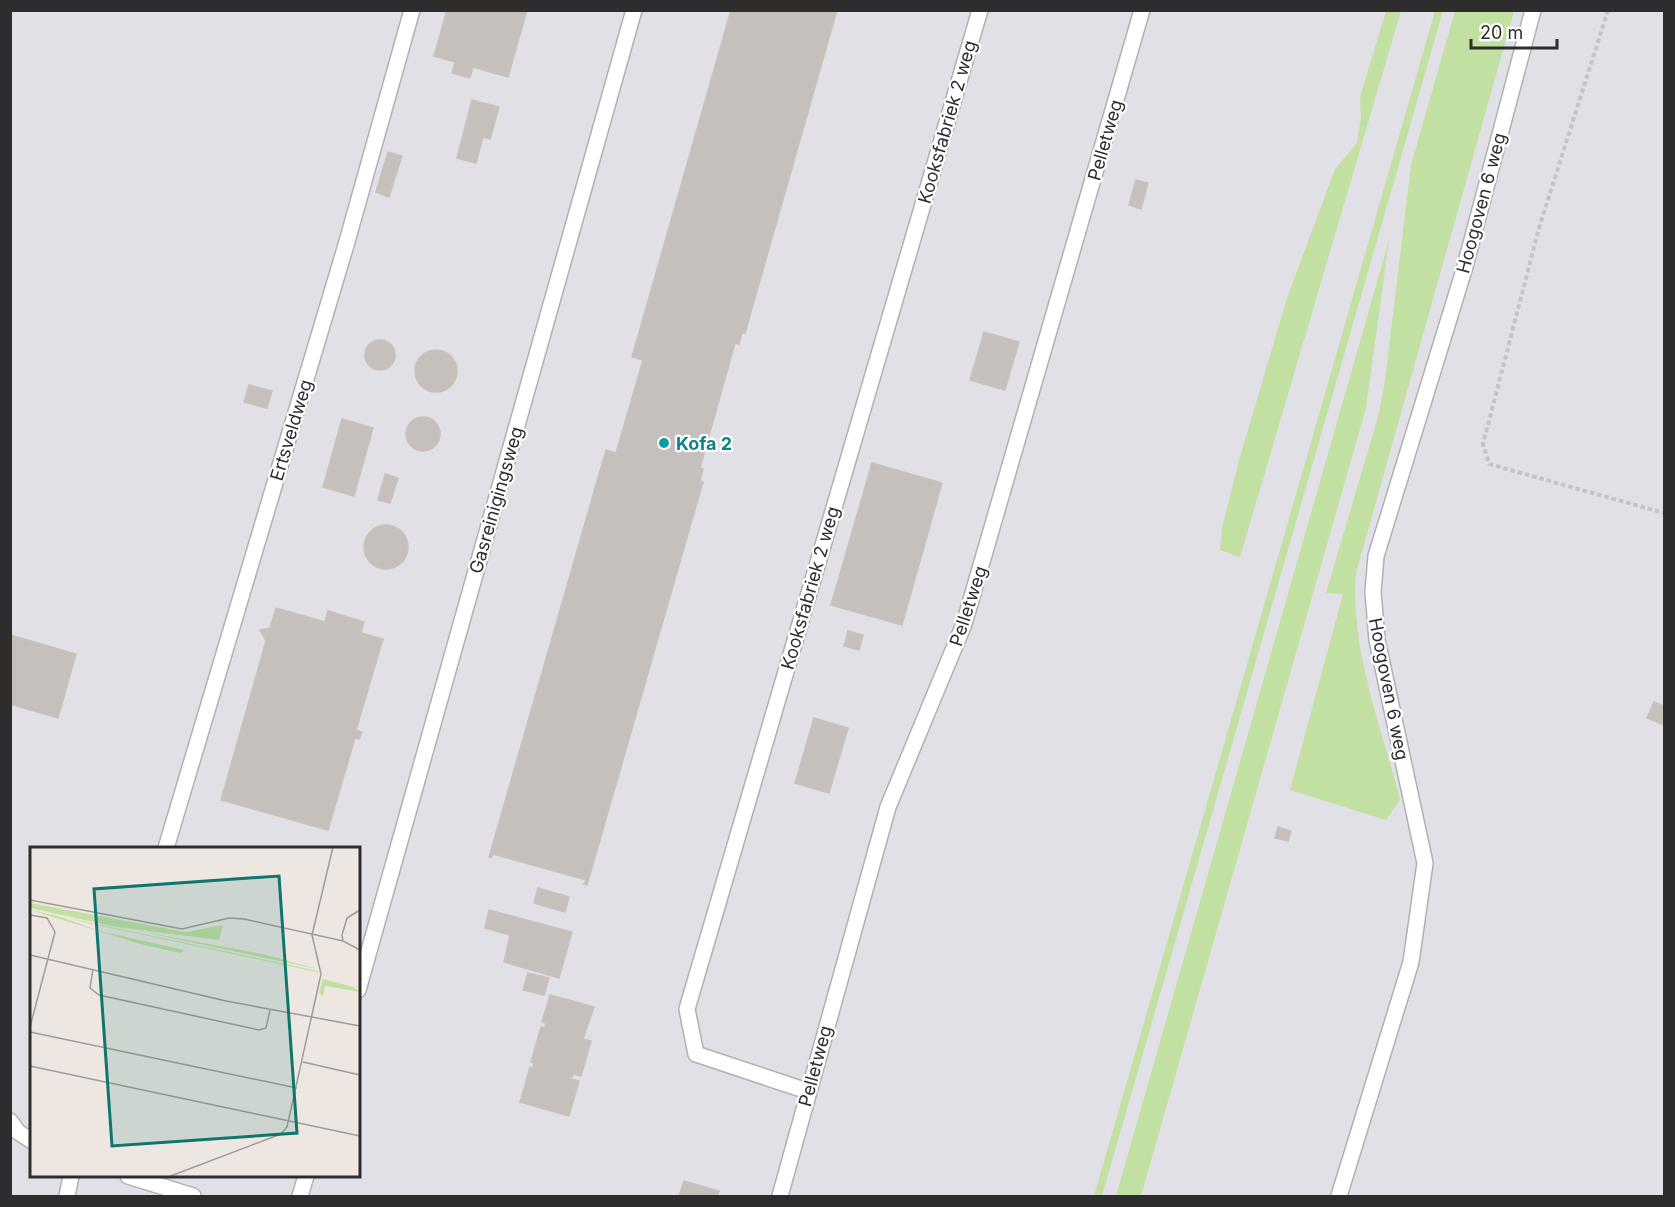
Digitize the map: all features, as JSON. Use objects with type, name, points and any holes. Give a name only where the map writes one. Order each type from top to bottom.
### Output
[{"type":"lane","name":"Ertsveldweg","points":[[167,847],[342,256],[412,10]]},
{"type":"lane","name":"Gasreinigingsweg","points":[[360,983],[634,10]]},
{"type":"lane","name":"Kooksfabriek 2 weg","points":[[807,1091],[696,1054],[687,1009],[980,10]]},
{"type":"lane","name":"Pelletweg","points":[[780,1197],[807,1091],[888,807],[964,624],[1142,10]]},
{"type":"lane","name":"Hoogoven 6 weg","points":[[1339,1197],[1411,962],[1425,863],[1377,640],[1372,592],[1377,556],[1464,270],[1533,10]]},
{"type":"lane","points":[[10,1121],[18,1132],[30,1140]]},
{"type":"lane","points":[[67,1197],[71,1177]]},
{"type":"lane","points":[[131,1177],[194,1197]]},
{"type":"lane","points":[[300,1197],[306,1177]]},
{"type":"path","points":[[1608,10],[1539,228],[1483,444],[1489,464],[1665,513]]},
{"type":"shaded area","points":[[10,11],[1664,11],[1664,1196],[11,1196]]},
{"type":"green space","points":[[1386,11],[1401,11],[1240,557],[1220,550],[1222,528],[1240,457],[1287,298],[1335,169],[1357,143],[1361,117],[1360,97]]},
{"type":"green space","points":[[1435,11],[1443,11],[1102,1196],[1094,1196]]},
{"type":"green space","points":[[1455,11],[1514,11],[1356,573],[1355,602],[1362,659],[1400,799],[1386,820],[1290,790],[1343,594],[1326,593],[1378,417],[1385,380],[1411,165]]},
{"type":"green space","points":[[1389,240],[1366,408],[1141,1196],[1116,1196]]},
{"type":"building","points":[[447,10],[527,10],[508,77],[473,67],[470,78],[452,73],[455,62],[434,56]]},
{"type":"building","name":"Kofa 2","points":[[731,10],[837,10],[745,333],[742,332],[739,344],[735,343],[700,468],[703,469],[700,481],[703,482],[587,885],[584,884],[586,880],[493,854],[491,858],[489,857],[606,450],[616,453],[643,360],[632,357]]},
{"type":"building","points":[[472,100],[499,107],[490,139],[483,137],[476,163],[457,158]]},
{"type":"building","points":[[388,152],[402,156],[389,197],[376,192]]},
{"type":"building","points":[[1136,180],[1148,183],[1141,209],[1129,205]]},
{"type":"building","points":[[984,332],[1019,342],[1005,390],[970,380]]},
{"type":"building","points":[[380,340],[391,344],[395,355],[391,366],[380,370],[369,366],[365,355],[369,344]]},
{"type":"building","points":[[436,350],[444,351],[451,356],[456,363],[456,379],[451,386],[444,391],[436,392],[428,391],[421,386],[416,379],[415,371],[416,363],[421,356],[428,351]]},
{"type":"building","points":[[249,385],[272,391],[267,408],[244,402]]},
{"type":"building","points":[[423,417],[435,422],[440,434],[435,446],[423,451],[411,446],[406,434],[411,422]]},
{"type":"building","points":[[342,419],[373,428],[354,496],[323,487]]},
{"type":"building","points":[[872,463],[942,483],[902,625],[831,605]]},
{"type":"building","points":[[385,474],[398,478],[390,503],[378,500]]},
{"type":"building","points":[[386,525],[401,532],[408,547],[401,562],[386,569],[371,562],[364,547],[371,532]]},
{"type":"building","points":[[276,608],[325,622],[328,611],[364,622],[361,633],[383,639],[356,730],[362,732],[359,739],[355,738],[328,830],[221,800],[266,641],[260,630],[270,628]]},
{"type":"building","points":[[848,631],[863,635],[859,650],[844,646]]},
{"type":"building","points":[[10,635],[76,654],[58,718],[10,704]]},
{"type":"building","points":[[1654,702],[1664,706],[1664,725],[1647,718]]},
{"type":"building","points":[[814,718],[848,728],[829,793],[795,783]]},
{"type":"building","points":[[1278,827],[1291,831],[1288,841],[1275,838]]},
{"type":"building","points":[[538,888],[569,897],[565,912],[534,903]]},
{"type":"building","points":[[489,910],[572,932],[559,978],[504,962],[510,935],[485,928]]},
{"type":"building","points":[[528,973],[549,978],[544,995],[523,990]]},
{"type":"building","points":[[550,995],[594,1007],[583,1039],[591,1041],[581,1076],[573,1074],[571,1079],[579,1081],[569,1116],[520,1102],[530,1067],[533,1068],[534,1063],[531,1062],[541,1027],[544,1028],[546,1023],[542,1022]]},
{"type":"building","points":[[684,1181],[719,1191],[717,1196],[679,1196]]},
{"type":"place","name":"Kofa 2","points":[[664,443]]}]
